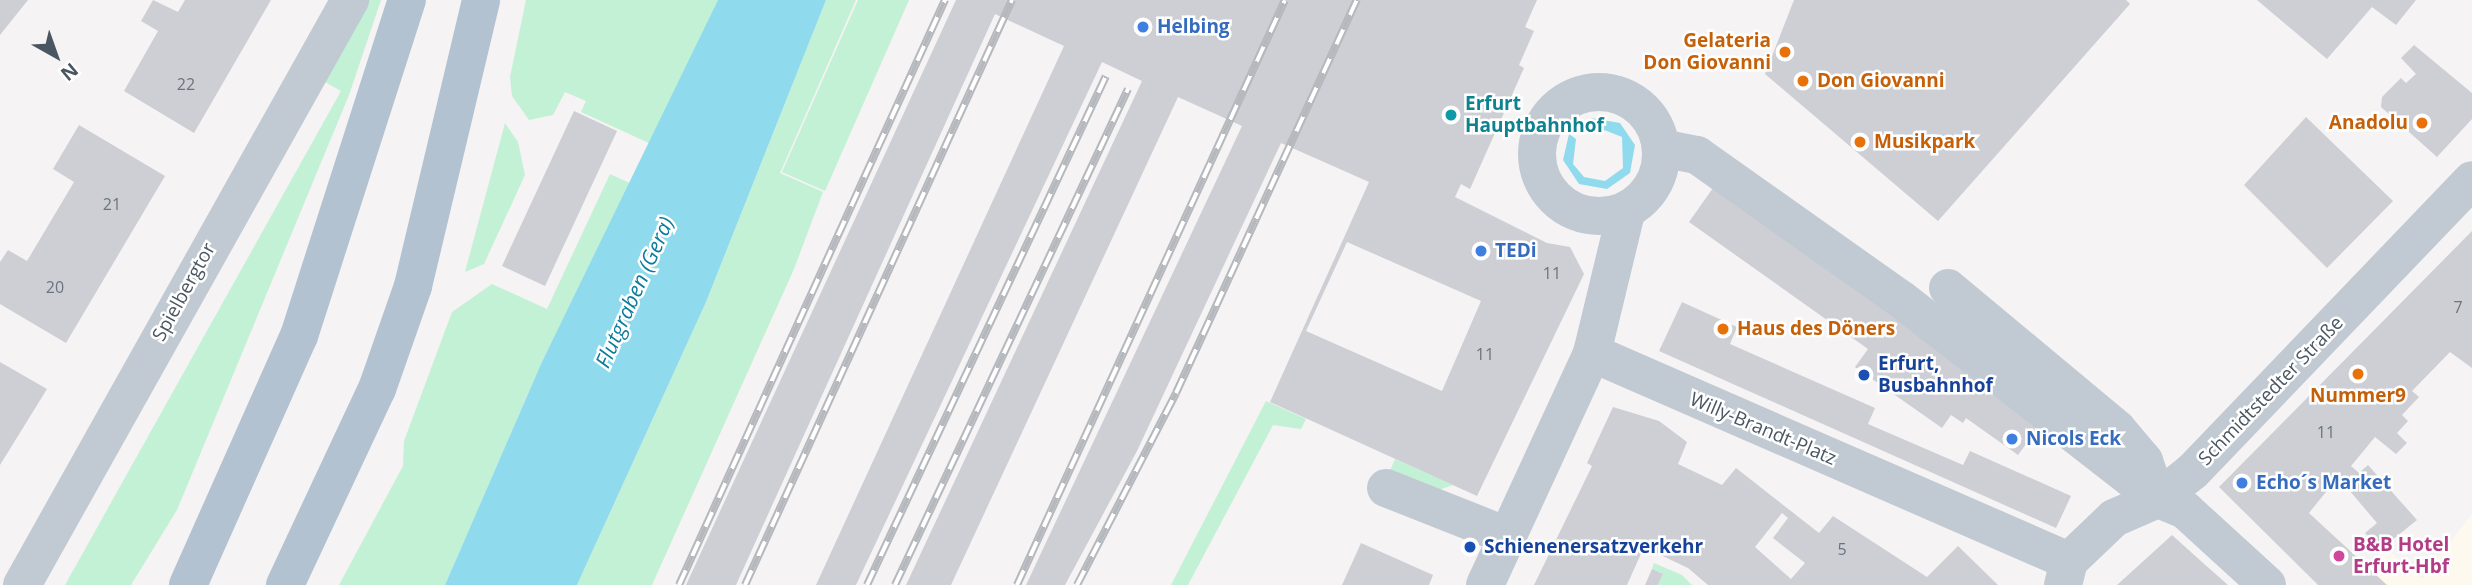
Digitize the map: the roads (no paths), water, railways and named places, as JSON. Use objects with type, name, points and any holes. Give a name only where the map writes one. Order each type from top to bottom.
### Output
[{"type":"main road","points":[[168,585],[194,571],[299,336],[407,0]]},
{"type":"main road","points":[[285,585],[377,389],[413,286],[481,0]]},
{"type":"street","name":"Spielbergtor","points":[[22,585],[307,71],[350,0]]},
{"type":"street","points":[[1485,585],[1592,354],[1626,212],[1659,173],[1661,148],[1653,122],[1634,102],[1608,92],[1586,93],[1550,115],[1538,139],[1537,167],[1551,197],[1580,215],[1626,212]]},
{"type":"street","points":[[1661,148],[1697,155],[1902,300],[2158,499],[2185,510],[2267,585]]},
{"type":"street","name":"Schmidtstedter Straße","points":[[2066,573],[2114,518],[2158,499],[2193,471],[2472,180]]},
{"type":"street","points":[[1948,288],[2117,429],[2144,461],[2158,499]]},
{"type":"street","name":"Willy-Brandt-Platz","points":[[1592,354],[2066,573]]},
{"type":"street","points":[[1386,488],[1507,536]]},
{"type":"water","name":"Flutgraben (Gera)","points":[[718,0],[826,0],[706,302],[577,585],[445,585],[541,364]]},
{"type":"water","points":[[1591,118],[1620,123],[1635,145],[1630,173],[1607,189],[1579,184],[1563,160],[1569,134],[1576,139],[1573,164],[1584,177],[1605,181],[1623,168],[1622,137],[1594,126]]},
{"type":"railway","points":[[679,585],[945,0]]},
{"type":"railway","points":[[745,585],[1012,0]]},
{"type":"railway","points":[[1017,585],[1285,0]]},
{"type":"railway","points":[[1077,585],[1176,393],[1357,0]]},
{"type":"railway","points":[[867,585],[1106,76]]},
{"type":"railway","points":[[895,585],[1128,89]]},
{"type":"place","name":"Helbing","points":[[1143,27]]},
{"type":"place","name":"Gelateria Don Giovanni","points":[[1785,52]]},
{"type":"place","name":"Don Giovanni","points":[[1803,81]]},
{"type":"place","name":"Erfurt Hauptbahnhof","points":[[1451,115]]},
{"type":"place","name":"Anadolu","points":[[2422,123]]},
{"type":"place","name":"Musikpark","points":[[1860,142]]},
{"type":"place","name":"TEDi","points":[[1481,251]]},
{"type":"place","name":"Haus des Döners","points":[[1723,329]]},
{"type":"place","name":"Nummer9","points":[[2358,374]]},
{"type":"place","name":"Erfurt, Busbahnhof","points":[[1864,375]]},
{"type":"place","name":"Nicols Eck","points":[[2012,439]]},
{"type":"place","name":"Echo´s Market","points":[[2242,483]]},
{"type":"place","name":"Schienenersatzverkehr","points":[[1470,547]]},
{"type":"place","name":"B&B Hotel Erfurt-Hbf","points":[[2339,556]]}]
